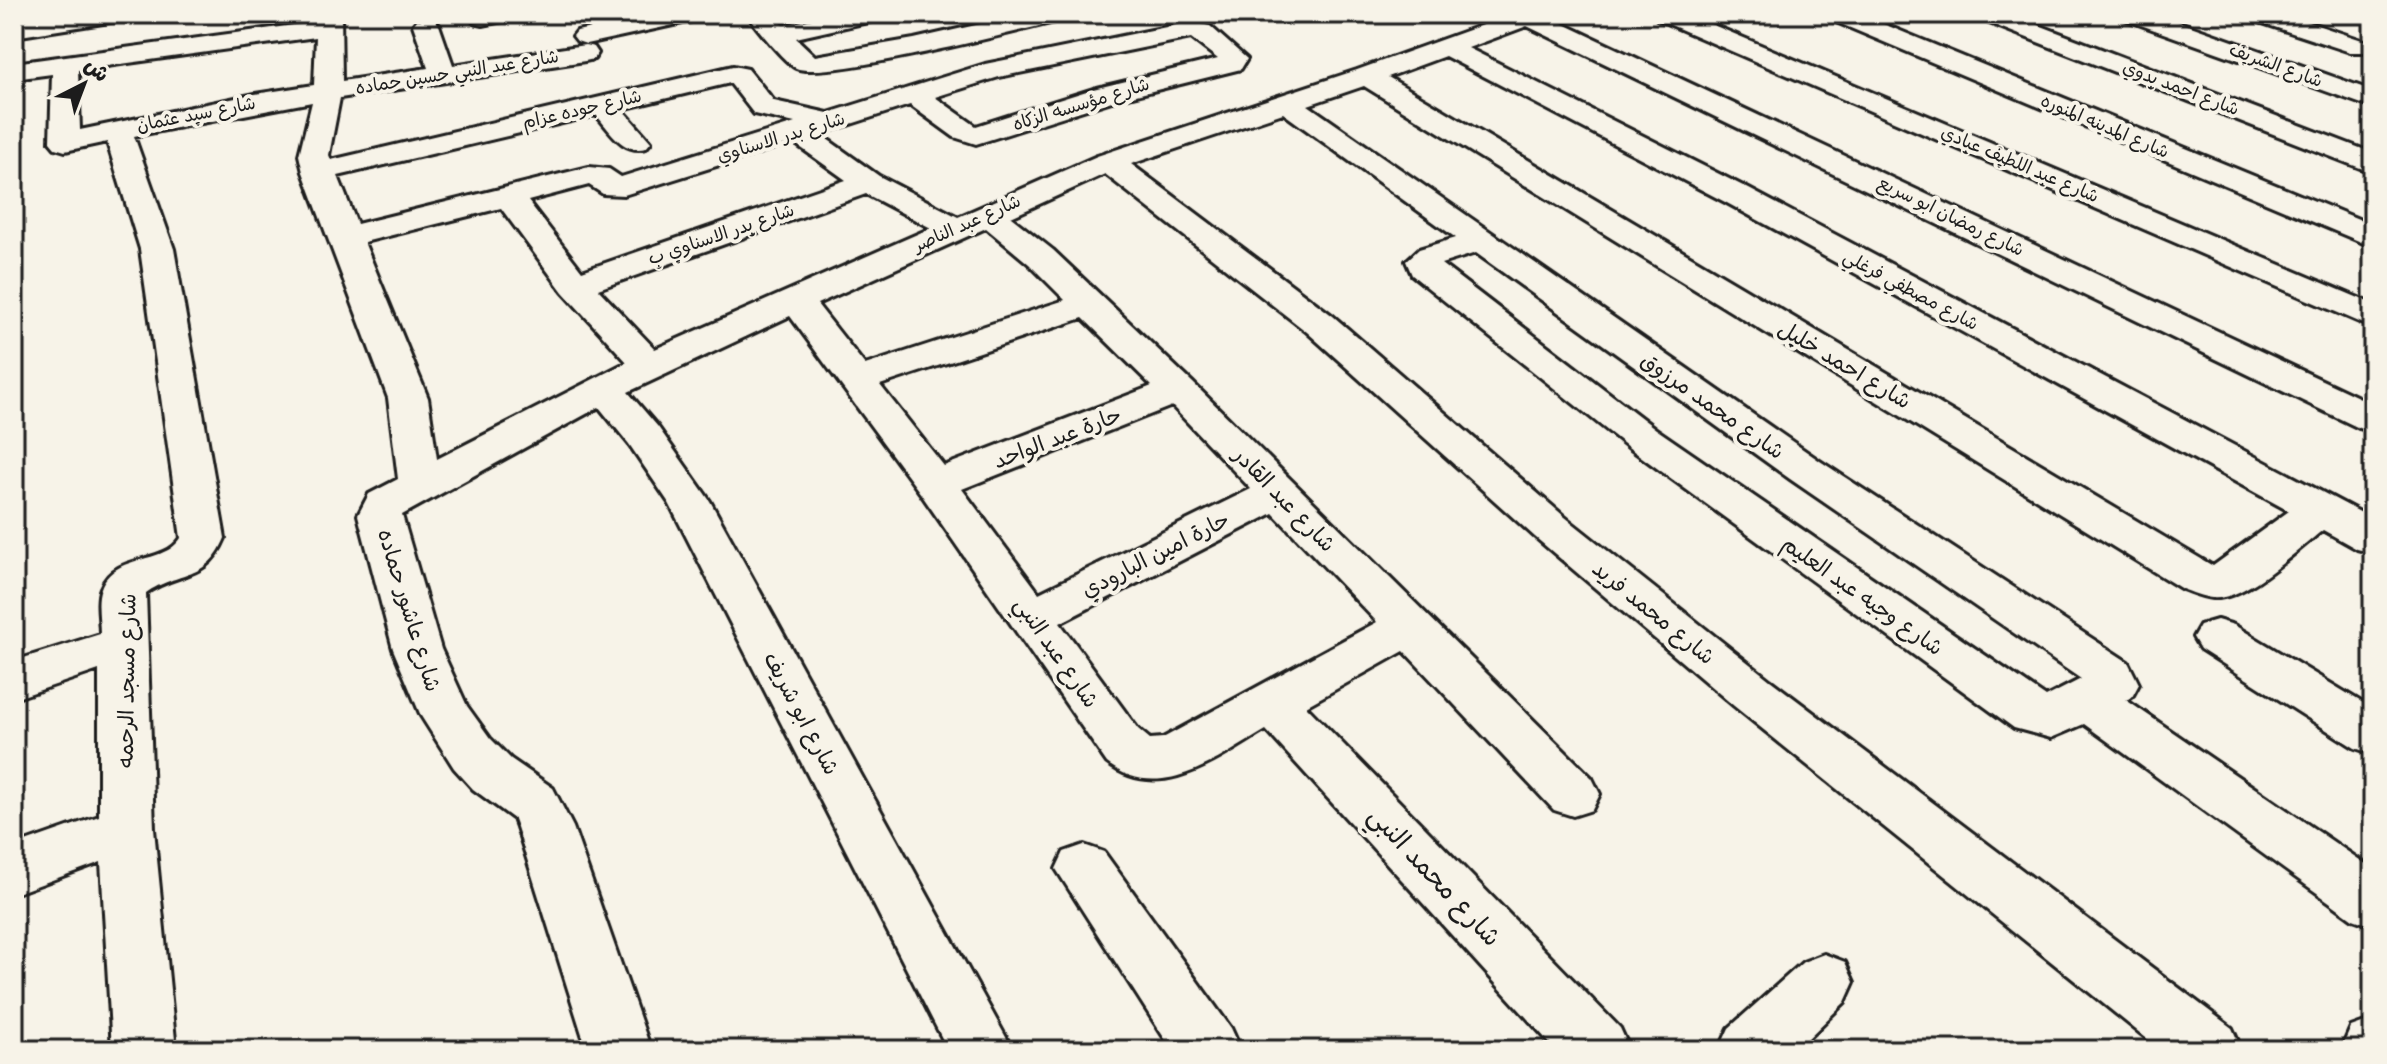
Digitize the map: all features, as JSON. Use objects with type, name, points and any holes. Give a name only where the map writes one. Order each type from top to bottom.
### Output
[{"type":"street","points":[[14,29],[116,14]]},
{"type":"street","points":[[129,54],[137,14]]},
{"type":"street","points":[[481,14],[483,18],[503,14]]},
{"type":"street","name":"شارع عبد النبي حسين حماده","points":[[328,91],[443,74],[585,44],[692,14]]},
{"type":"street","points":[[759,14],[804,62],[815,64],[914,47],[1058,14]]},
{"type":"street","points":[[778,34],[872,14]]},
{"type":"street","name":"شارع عبد اللطيف عبادي","points":[[1666,14],[2373,317]]},
{"type":"street","name":"شارع المدينه المنوره","points":[[1838,14],[2373,237]]},
{"type":"street","name":"شارع احمد بدوي","points":[[1988,14],[2373,164]]},
{"type":"street","name":"شارع الشريف","points":[[2133,14],[2373,100]]},
{"type":"street","points":[[2259,14],[2366,45]]},
{"type":"street","name":"شارع عبد الناصر","points":[[420,484],[650,365],[1108,162],[1367,76],[1532,16]]},
{"type":"street","name":"شارع رمضان ابو سريع","points":[[1532,16],[2373,419]]},
{"type":"street","points":[[14,71],[329,21],[328,91],[314,155],[318,172],[408,398],[420,484]]},
{"type":"street","points":[[426,25],[443,74]]},
{"type":"street","name":"شارع بدر الاسناوي","points":[[346,237],[589,176],[598,176],[614,187],[624,186],[1006,68],[1191,30],[1201,31],[1217,44]]},
{"type":"street","name":"شارع مؤسسه الزكاه","points":[[914,95],[964,131],[976,135],[1103,95],[1232,63],[1234,59],[1217,44]]},
{"type":"street","points":[[2289,70],[2366,45]]},
{"type":"street","name":"شارع مصطفي فرغلي","points":[[1446,47],[1738,196],[2373,538]]},
{"type":"street","name":"شارع سيد عثمان","points":[[65,62],[65,142],[117,129],[328,91]]},
{"type":"street","name":"شارع جوده عزام","points":[[318,172],[603,105],[677,75],[737,75],[760,105],[770,111],[831,122]]},
{"type":"street","name":"شارع احمد خليل","points":[[1367,76],[2198,578],[2213,582],[2226,580],[2320,510]]},
{"type":"street","name":"شارع محمد مرزوق","points":[[1285,102],[1805,470],[2114,677],[2114,684],[2086,699]]},
{"type":"street","points":[[603,105],[636,142]]},
{"type":"street","name":"شارع مسجد الرحمه","points":[[117,129],[157,249],[203,538],[198,551],[190,557],[128,583],[123,590],[126,829],[144,1050]]},
{"type":"street","name":"شارع عبد القادر","points":[[797,132],[832,154],[868,183],[972,221],[1041,257],[1178,390],[1573,794]]},
{"type":"street","name":"شارع محمد فريد","points":[[1108,162],[1205,233],[1320,324],[1550,527],[1752,693],[2210,1050]]},
{"type":"street","name":"شارع بدر الاسناوي ب","points":[[575,285],[868,183]]},
{"type":"street","points":[[509,197],[575,285],[650,365]]},
{"type":"street","name":"شارع وجيه عبد العليم","points":[[1481,241],[1431,256],[1423,261],[1424,268],[1642,438],[2032,714],[2051,718],[2086,699]]},
{"type":"street","name":"شارع عبد النبي","points":[[795,299],[1033,616],[1120,743],[1137,757],[1149,760],[1174,757],[1409,626]]},
{"type":"street","points":[[856,380],[1089,304]]},
{"type":"street","name":"شارع ابو شريف","points":[[603,387],[644,436],[689,501],[981,1050]]},
{"type":"street","name":"حارة عبد الواحد","points":[[936,484],[1178,390]]},
{"type":"street","name":"شارع عاشور حماده","points":[[420,484],[384,504],[380,515],[417,649],[446,716],[472,753],[492,774],[534,804],[545,827],[619,1050]]},
{"type":"street","name":"حارة امين البارودي","points":[[1033,616],[1278,493]]},
{"type":"street","points":[[2217,637],[2373,734]]},
{"type":"street","points":[[14,680],[123,644]]},
{"type":"street","points":[[2086,699],[2373,901]]},
{"type":"street","name":"شارع محمد النبي","points":[[1272,703],[1598,1050]]},
{"type":"street","points":[[14,870],[126,829]]},
{"type":"street","points":[[1084,869],[1209,1050]]},
{"type":"street","points":[[1751,1050],[1824,982]]}]
